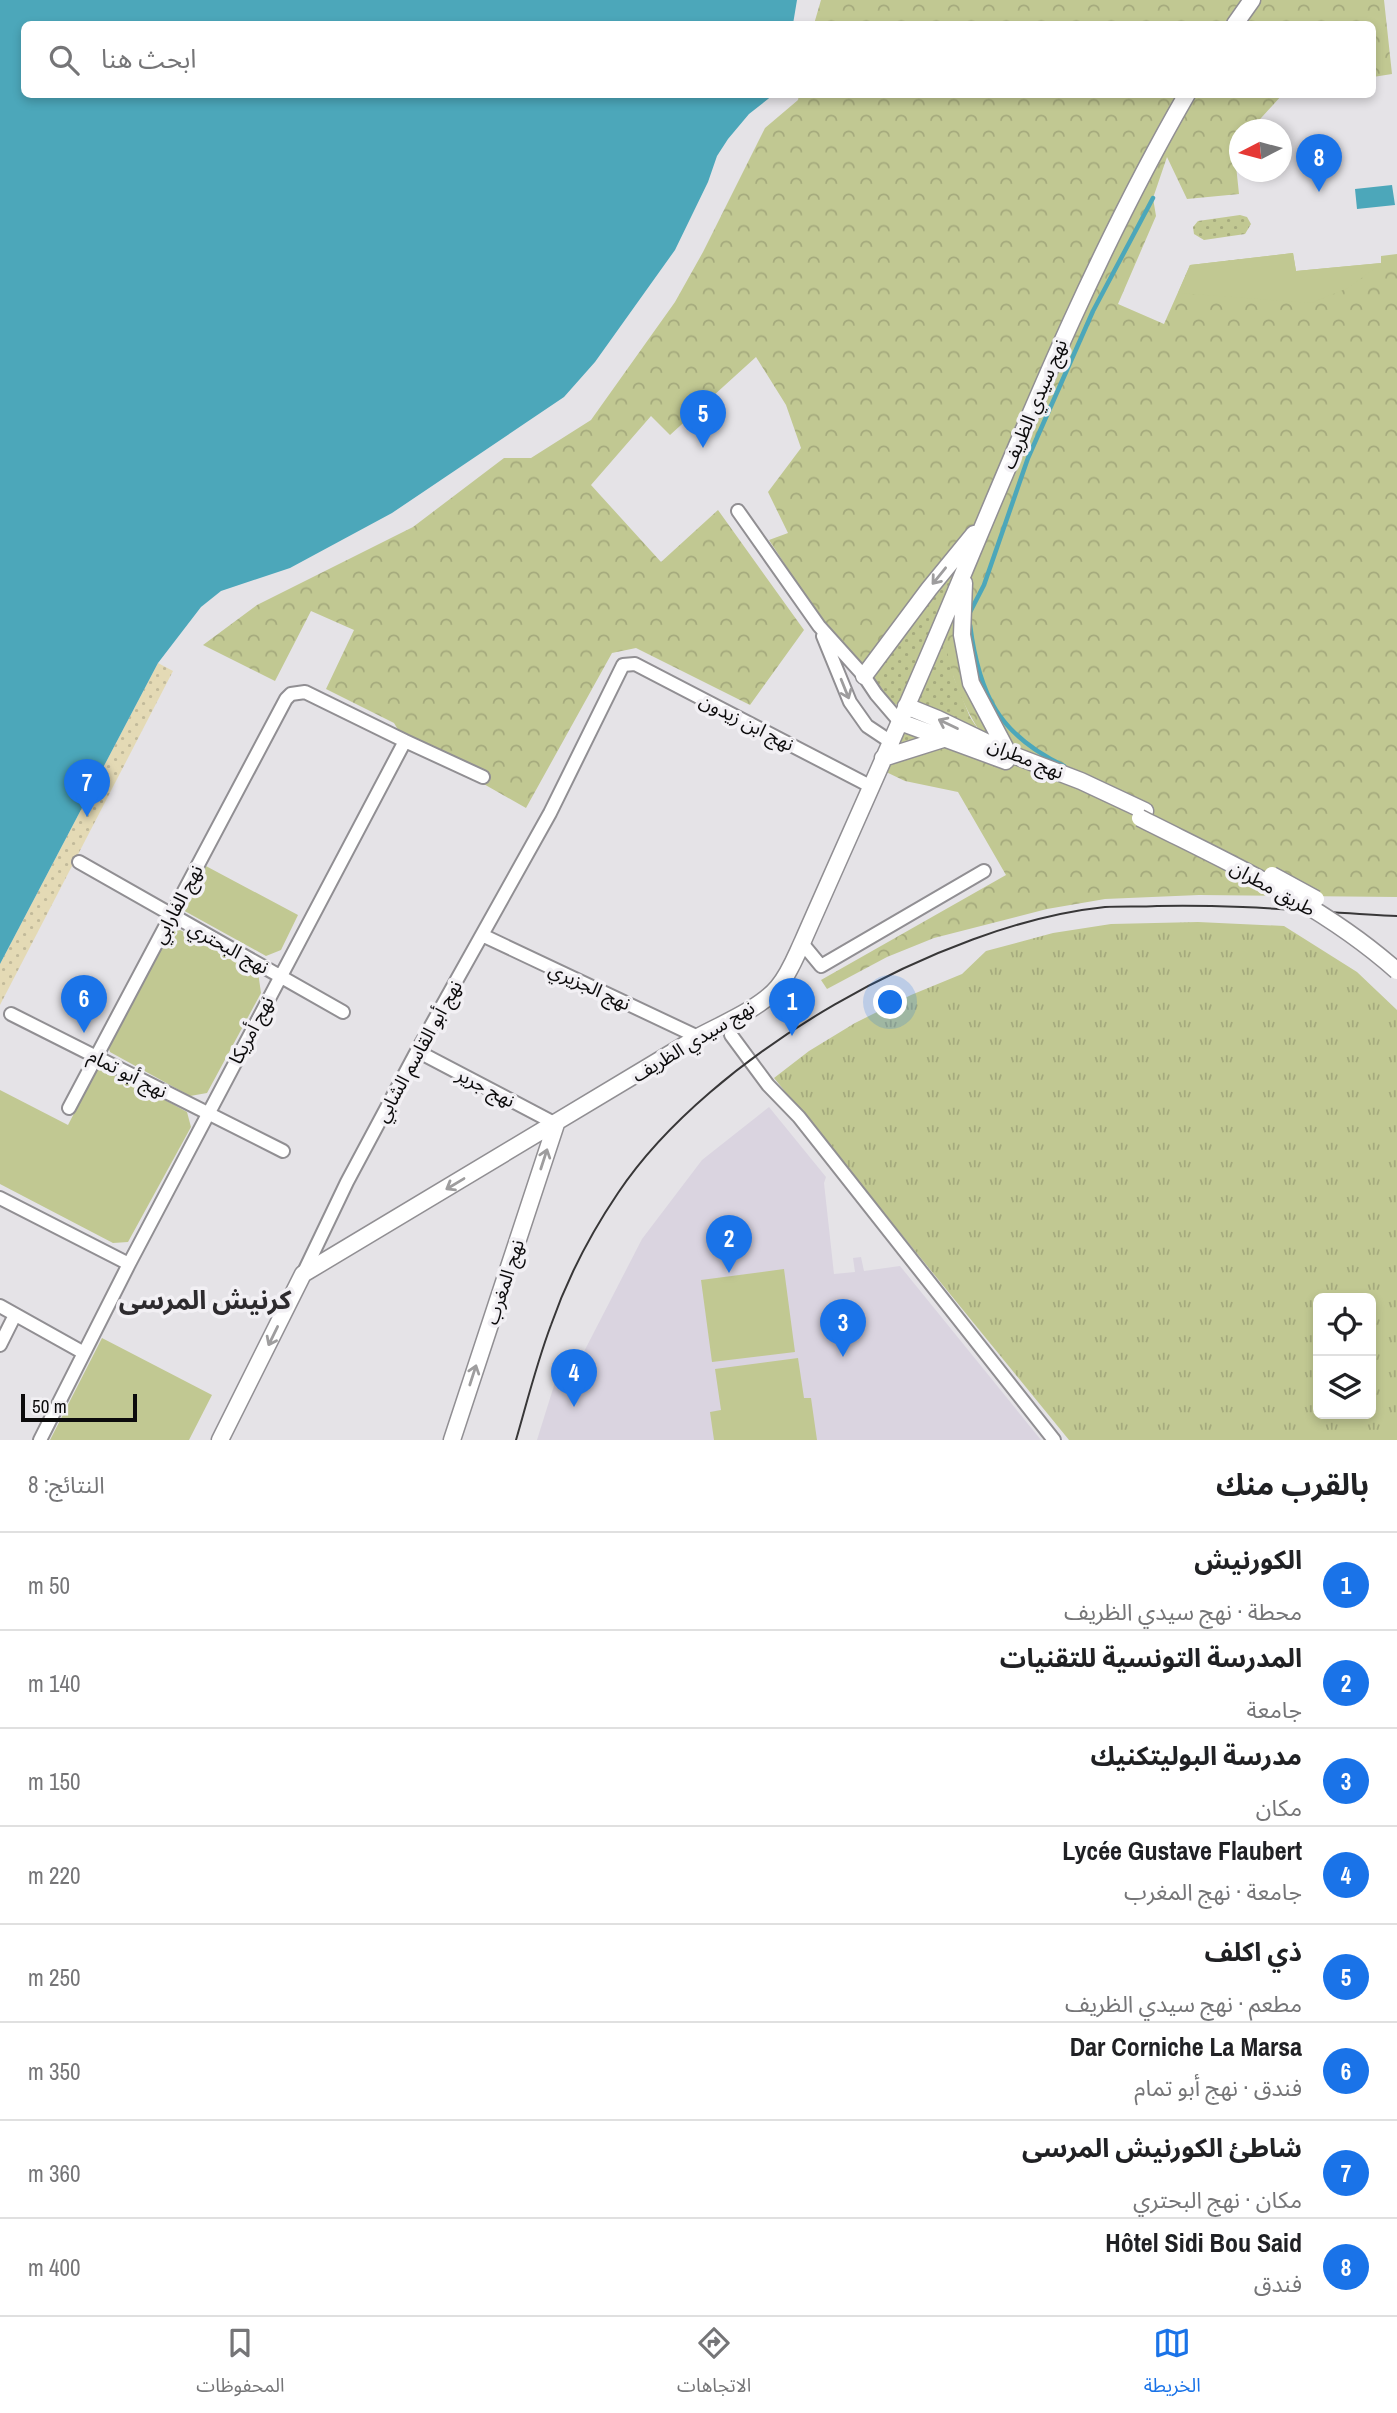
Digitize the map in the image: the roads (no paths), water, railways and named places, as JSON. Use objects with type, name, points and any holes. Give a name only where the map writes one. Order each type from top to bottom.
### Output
[{"type":"street","points":[[1236,21],[1252,0]]},
{"type":"street","name":"نهج سيدي الظريف","points":[[303,1275],[759,1003],[777,989],[802,943],[891,742],[964,573],[982,523],[1097,264],[1184,98]]},
{"type":"street","points":[[738,511],[819,626],[864,676],[876,694],[903,714]]},
{"type":"street","points":[[864,676],[982,523]]},
{"type":"street","points":[[964,573],[962,635],[968,671],[971,683],[1008,753]]},
{"type":"street","points":[[819,626],[850,702],[867,726],[891,742]]},
{"type":"street","name":"نهج ابن زيدون","points":[[623,665],[635,664],[870,786]]},
{"type":"street","name":"نهج أبو القاسم الشابي","points":[[220,1440],[347,1182],[550,813],[623,665]]},
{"type":"street","name":"نهج الفارابي","points":[[69,1108],[286,699],[291,694],[305,692],[405,741]]},
{"type":"street","name":"نهج مطران","points":[[903,714],[943,739],[1143,814]]},
{"type":"street","name":"نهج مطران","points":[[903,714],[938,719],[1008,753],[1081,781],[1143,814]]},
{"type":"street","points":[[883,758],[943,739]]},
{"type":"street","points":[[405,741],[483,777]]},
{"type":"street","name":"نهج أمريكا","points":[[40,1440],[129,1264],[405,741]]},
{"type":"street","points":[[1143,814],[1292,884],[1365,932],[1397,959]]},
{"type":"street","name":"طريق مطران","points":[[1143,814],[1308,906],[1353,935],[1397,971]]},
{"type":"street","name":"نهج البحتري","points":[[79,862],[343,1012]]},
{"type":"street","points":[[802,943],[821,966],[984,871]]},
{"type":"street","name":"نهج الجزيري","points":[[482,935],[698,1037]]},
{"type":"street","name":"نهج أبو تمام","points":[[10,1014],[283,1151]]},
{"type":"street","points":[[732,1035],[768,1085],[807,1127],[1054,1440]]},
{"type":"street","name":"نهج جرير","points":[[417,1051],[556,1124]]},
{"type":"street","name":"نهج المغرب","points":[[452,1440],[556,1124]]},
{"type":"street","points":[[0,1198],[129,1264]]},
{"type":"street","points":[[0,1306],[84,1353]]},
{"type":"street","points":[[0,1345],[15,1315]]},
{"type":"water","points":[[0,0],[797,0],[794,21],[21,21],[21,98],[769,98],[749,114],[728,139],[717,156],[708,182],[675,250],[595,362],[564,397],[392,513],[290,568],[221,591],[201,607],[158,663],[0,964]]},
{"type":"water","points":[[1392,185],[1395,205],[1357,209],[1355,189]]},
{"type":"waterway","points":[[968,616],[984,585],[1028,458],[1093,311],[1153,198]]},
{"type":"waterway","points":[[970,625],[979,672],[996,710],[1023,741],[1064,766]]},
{"type":"tram line","points":[[516,1440],[541,1353],[564,1291],[589,1240],[618,1193],[659,1142],[710,1092],[769,1046],[834,1005],[903,969],[973,939],[1041,919],[1105,907],[1217,906],[1397,916]]},
{"type":"place","name":"Hôtel Sidi Bou Said","points":[[1319,192]]},
{"type":"place","name":"ذي اكلف","points":[[703,448]]},
{"type":"place","name":"شاطئ الكورنيش المرسى","points":[[87,817]]},
{"type":"place","name":"Dar Corniche La Marsa","points":[[84,1033]]},
{"type":"place","name":"الكورنيش","points":[[792,1036]]},
{"type":"place","name":"المدرسة التونسية للتقنيات","points":[[729,1273]]},
{"type":"place","name":"مدرسة البوليتكنيك","points":[[843,1357]]},
{"type":"place","name":"Lycée Gustave Flaubert","points":[[574,1407]]},
{"type":"district","name":"كرنيش المرسى","points":[[205,1299]]}]
